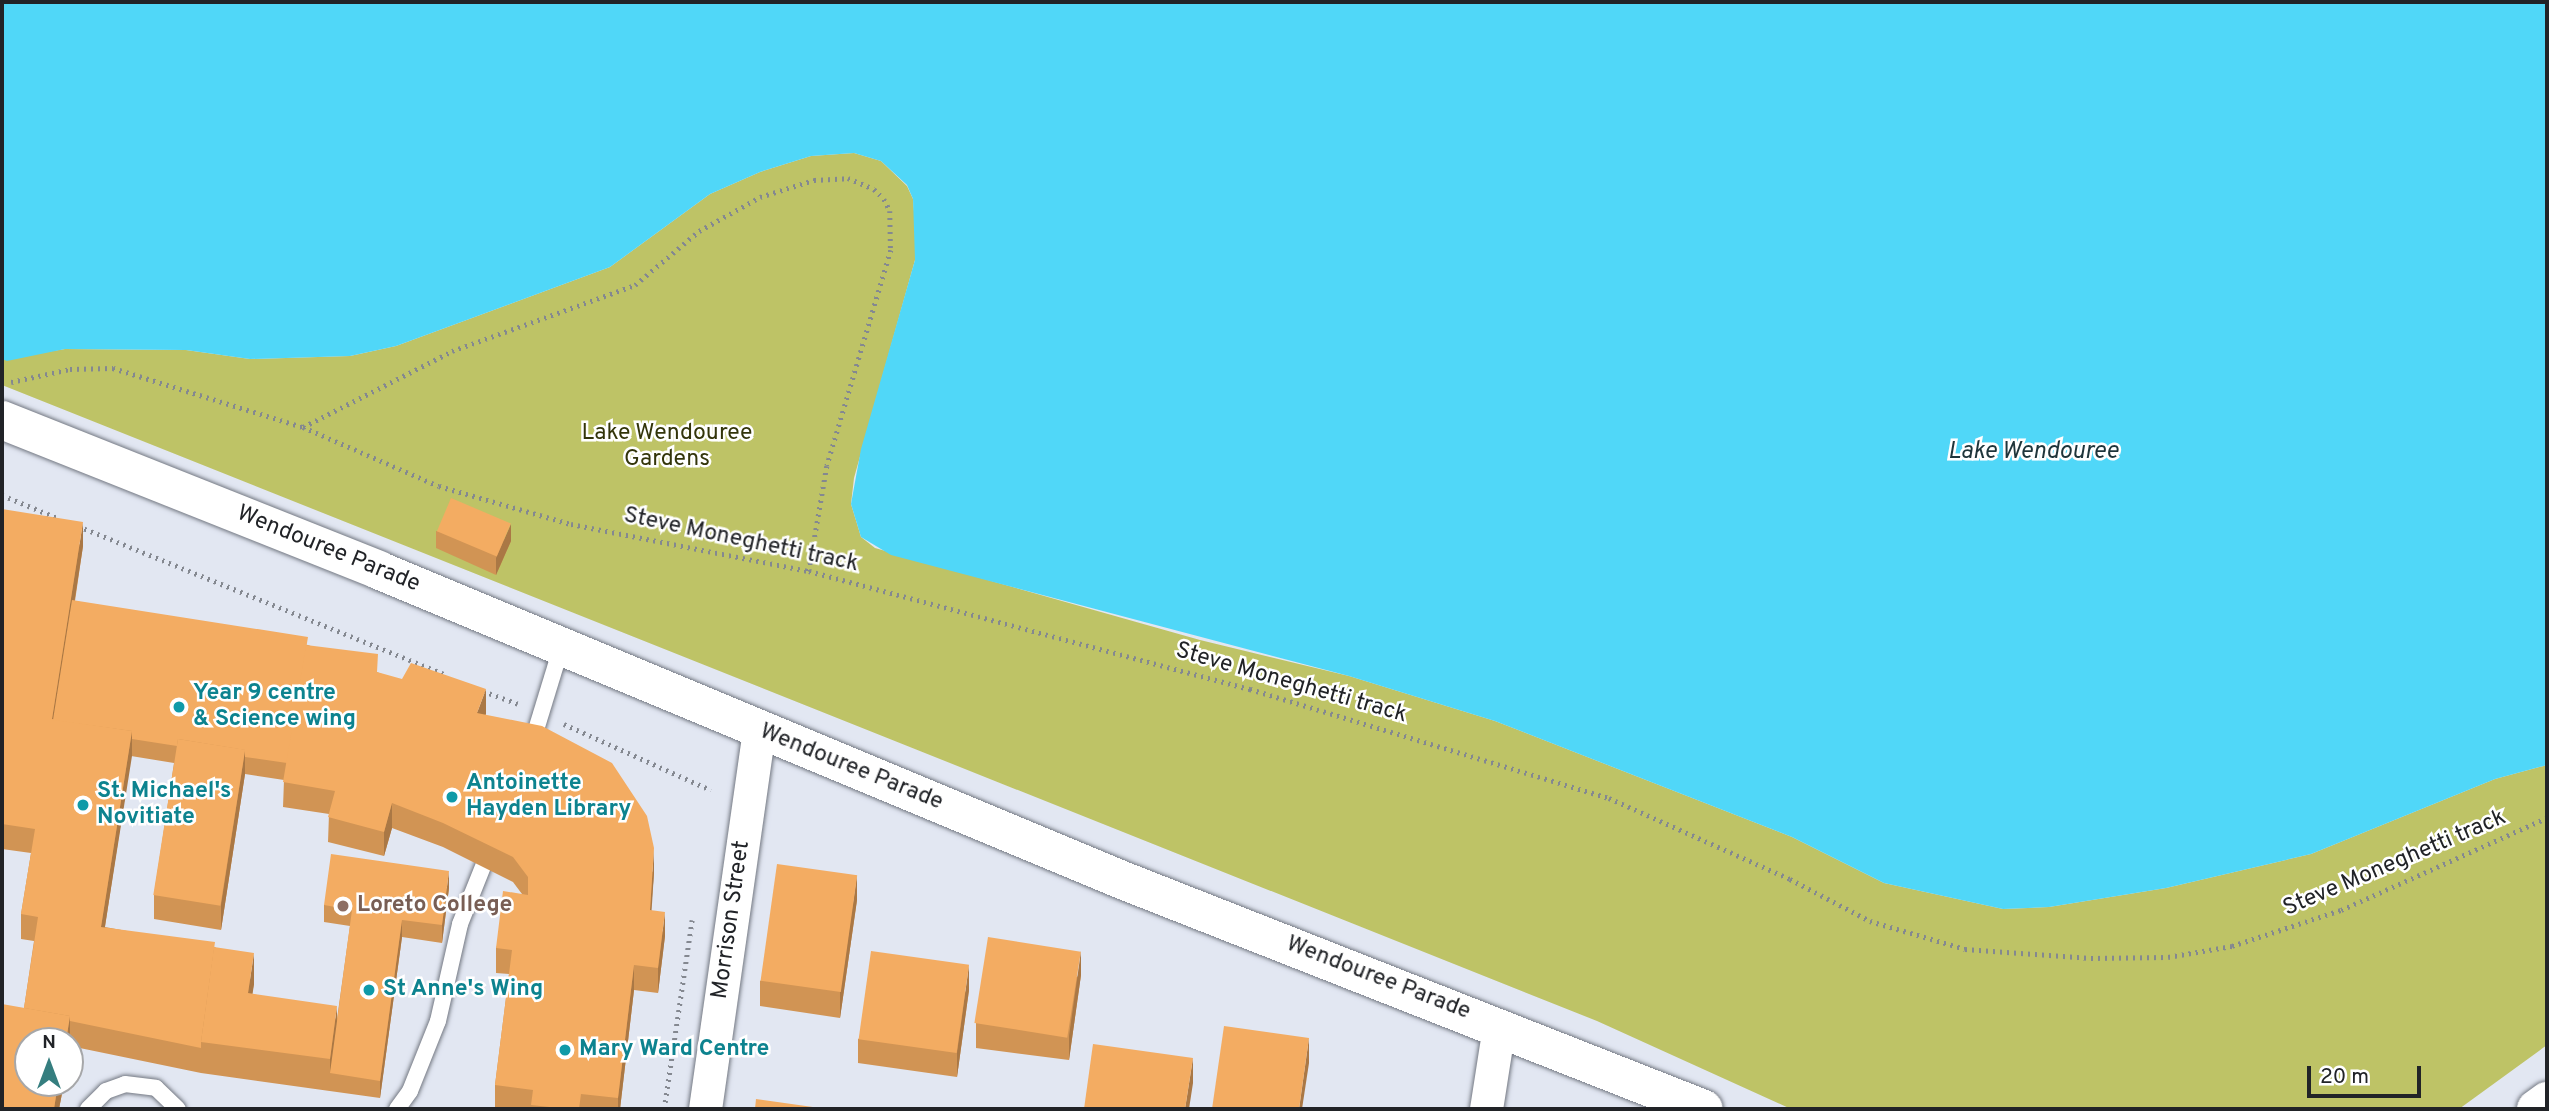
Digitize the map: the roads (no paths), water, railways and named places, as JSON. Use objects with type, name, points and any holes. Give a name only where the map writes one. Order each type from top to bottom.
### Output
[{"type":"street","name":"Wendouree Parade","points":[[2,420],[378,570],[1122,880],[1499,1026],[1704,1109]]},
{"type":"street","name":"Morrison Street","points":[[705,1109],[759,730]]},
{"type":"street","points":[[1486,1109],[1499,1026]]},
{"type":"street","points":[[2536,1109],[2547,1101]]},
{"type":"lane","points":[[530,748],[543,715],[561,648]]},
{"type":"lane","points":[[397,1109],[410,1091],[438,1021],[460,924],[484,864]]},
{"type":"lane","points":[[88,1109],[106,1091],[125,1084],[156,1088],[178,1109]]},
{"type":"water","name":"Lake Wendouree","points":[[2,2],[2547,2],[2547,765],[2495,779],[2311,854],[2166,888],[2049,907],[2003,909],[1884,883],[1792,837],[1495,721],[1349,676],[891,555],[861,537],[851,504],[861,449],[915,260],[913,199],[907,185],[881,161],[854,153],[811,156],[760,172],[710,194],[610,267],[396,346],[350,356],[250,359],[186,350],[65,349],[7,361],[2,359]]},
{"type":"place","name":"Year 9 centre & Science wing","points":[[179,707]]},
{"type":"place","name":"Antoinette Hayden Library","points":[[452,797]]},
{"type":"place","name":"St. Michael's Novitiate","points":[[83,805]]},
{"type":"place","name":"Loreto College","points":[[343,906]]},
{"type":"place","name":"St Anne's Wing","points":[[369,990]]},
{"type":"place","name":"Mary Ward Centre","points":[[565,1050]]},
{"type":"park label","name":"Lake Wendouree Gardens","points":[[667,447]]}]
